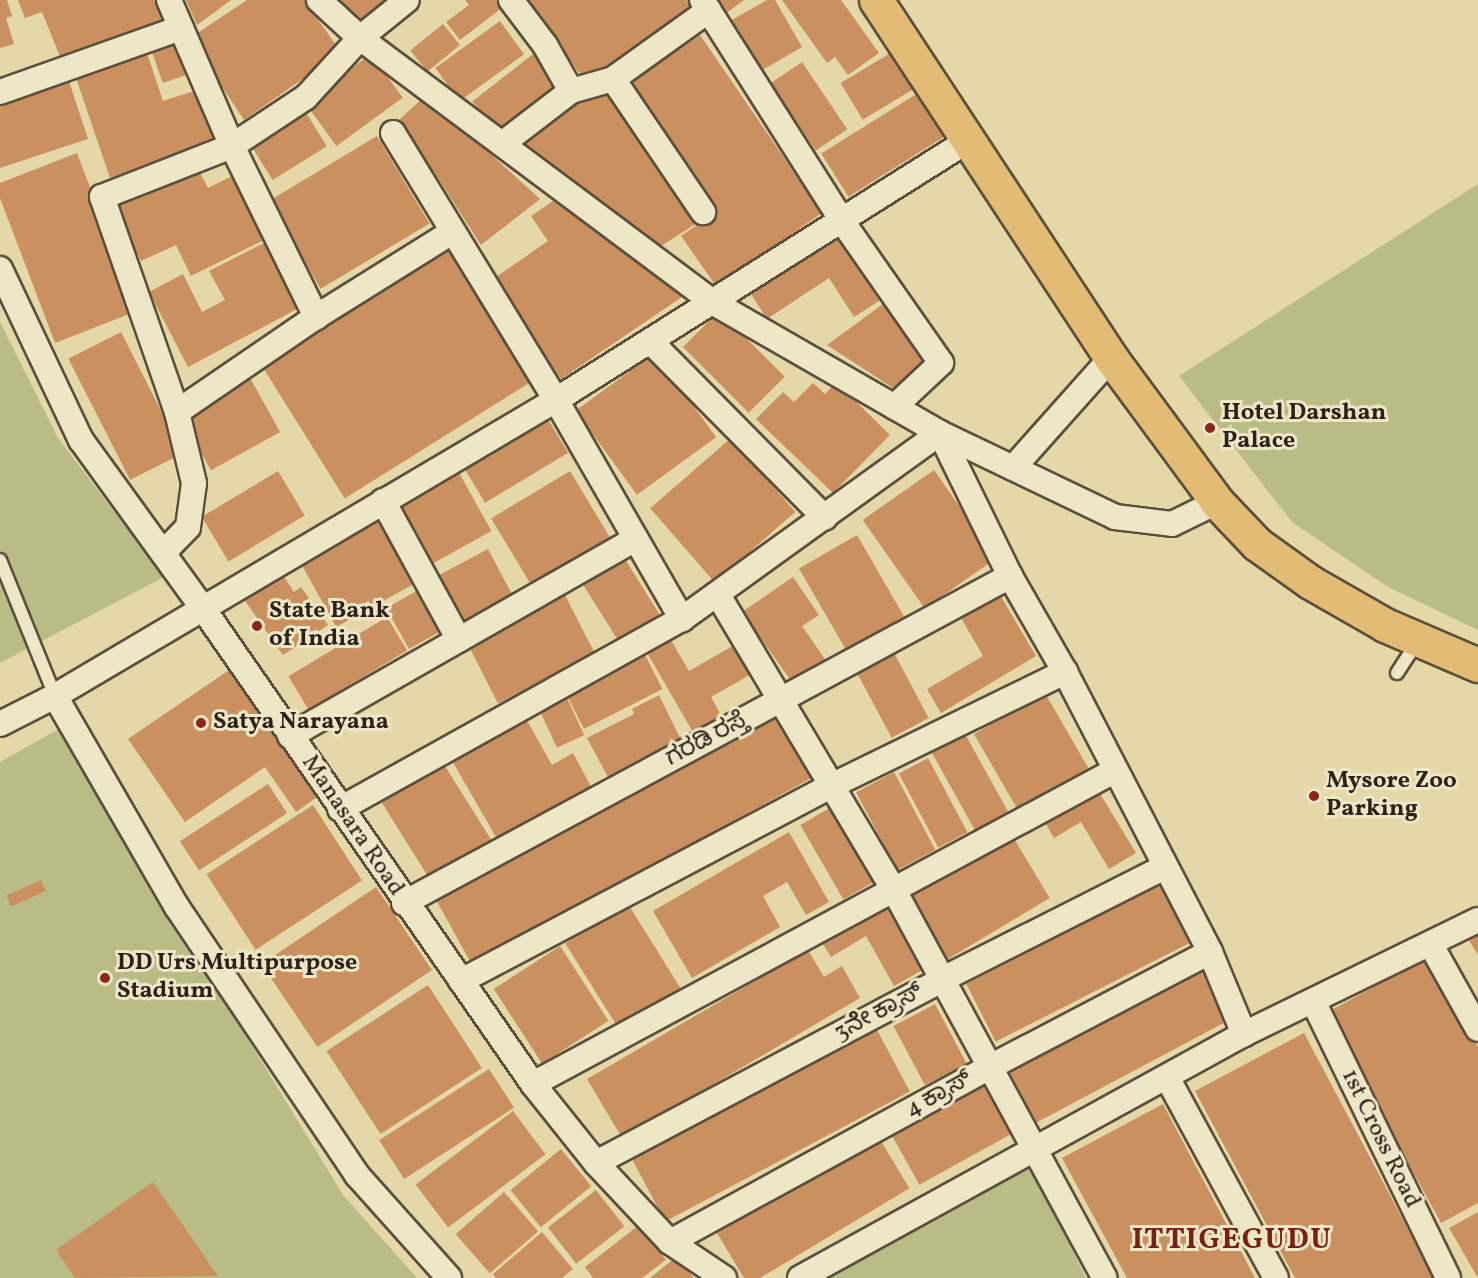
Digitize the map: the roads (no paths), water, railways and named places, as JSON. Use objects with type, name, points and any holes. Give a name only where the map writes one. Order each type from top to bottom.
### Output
[{"type":"main road","points":[[876,0],[971,139],[1111,358],[1217,502],[1257,544],[1310,582],[1418,640],[1478,665]]},
{"type":"street","points":[[169,0],[232,146],[316,317]]},
{"type":"street","points":[[319,0],[360,38],[714,303],[940,433],[1115,517],[1172,524],[1217,502]]},
{"type":"street","points":[[163,553],[188,527],[194,483],[177,412],[102,197],[232,146],[306,97],[360,38],[406,0]]},
{"type":"street","points":[[511,0],[545,45],[572,91]]},
{"type":"street","points":[[502,144],[572,91],[613,79],[706,5],[842,221],[941,363],[894,407]]},
{"type":"street","points":[[0,92],[181,28]]},
{"type":"street","points":[[613,79],[703,212]]},
{"type":"street","points":[[393,133],[556,399],[682,619]]},
{"type":"street","points":[[0,724],[55,696],[651,342],[971,139]]},
{"type":"street","points":[[177,412],[316,317],[452,232]]},
{"type":"street","name":"Manasara Road","points":[[0,269],[81,440],[202,608],[404,903],[533,1084],[596,1163],[670,1242],[724,1278]]},
{"type":"street","points":[[651,342],[825,518]]},
{"type":"street","points":[[1013,468],[1111,358]]},
{"type":"street","points":[[340,809],[682,619],[940,433]]},
{"type":"street","points":[[940,433],[1010,576],[1065,672],[1163,868],[1210,952],[1245,1034]]},
{"type":"street","points":[[383,501],[459,640]]},
{"type":"street","points":[[290,736],[636,539]]},
{"type":"street","name":"ಗರಡಿ ರಸ್ತೆ","points":[[404,903],[1010,576]]},
{"type":"street","points":[[718,595],[782,700],[829,787],[895,892],[988,1068],[1105,1278]]},
{"type":"street","points":[[461,981],[829,787],[1065,672]]},
{"type":"street","points":[[55,696],[177,907],[357,1175],[449,1278]]},
{"type":"street","points":[[533,1084],[895,892],[1114,771]]},
{"type":"street","name":"3ನೆೇ ಕ್ರಾಸ್","points":[[596,1163],[941,980],[1163,868]]},
{"type":"street","points":[[800,1278],[1033,1149],[1168,1079],[1245,1034],[1431,945],[1478,920]]},
{"type":"street","points":[[1431,945],[1478,1029]]},
{"type":"street","name":"4 ಕ್ರಾಸ್","points":[[670,1242],[988,1068],[1210,952]]},
{"type":"street","name":"1st Cross Road","points":[[1313,1001],[1448,1278]]},
{"type":"street","points":[[1168,1079],[1276,1278]]},
{"type":"lane","points":[[0,560],[55,696]]},
{"type":"lane","points":[[1396,672],[1418,640]]},
{"type":"place","name":"Hotel Darshan Palace","points":[[1210,428]]},
{"type":"place","name":"State Bank of India","points":[[257,626]]},
{"type":"place","name":"Satya Narayana","points":[[201,723]]},
{"type":"place","name":"Mysore Zoo Parking","points":[[1314,796]]},
{"type":"place","name":"DD Urs Multipurpose Stadium","points":[[105,978]]},
{"type":"district","name":"ITTIGEGUDU","points":[[1232,1240]]}]
